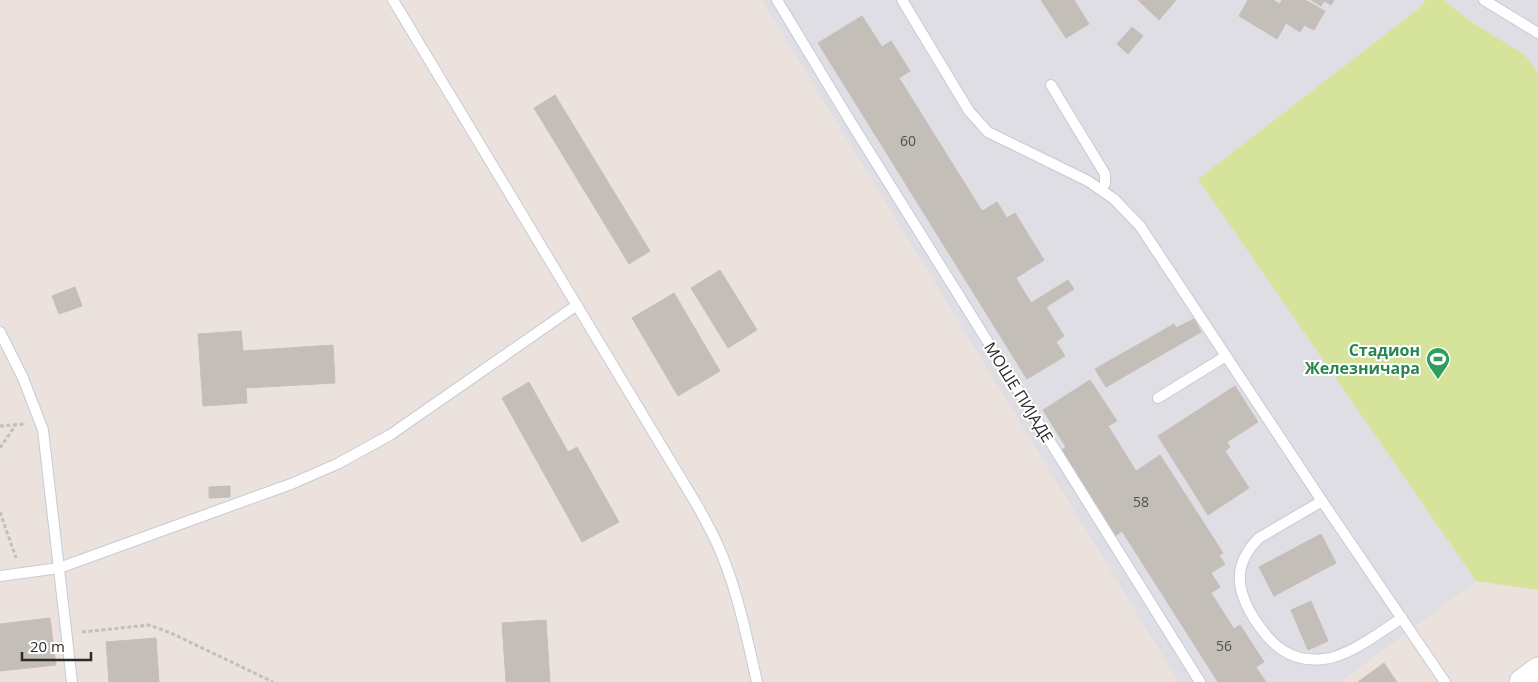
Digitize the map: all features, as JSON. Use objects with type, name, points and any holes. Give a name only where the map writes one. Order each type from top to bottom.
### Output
[{"type":"street","points":[[1522,682],[1538,670]]},
{"type":"lane","points":[[393,0],[696,505],[715,540],[732,582],[758,682]]},
{"type":"lane","name":"МОШЕ ПИЈАДЕ","points":[[777,0],[847,116],[1200,682]]},
{"type":"lane","points":[[902,0],[969,111],[988,132],[1102,189],[1128,212],[1140,226],[1322,501],[1445,682]]},
{"type":"lane","points":[[1484,0],[1538,33]]},
{"type":"lane","points":[[1051,85],[1105,174],[1105,183],[1102,189]]},
{"type":"lane","points":[[0,576],[59,568],[291,484],[337,464],[390,435],[577,306]]},
{"type":"lane","points":[[0,332],[23,378],[43,430],[72,682]]},
{"type":"lane","points":[[1158,398],[1226,356]]},
{"type":"lane","points":[[1322,501],[1259,538],[1249,550],[1242,565],[1240,588],[1243,599],[1267,638],[1288,654],[1301,658],[1325,659],[1347,651],[1402,618]]},
{"type":"path","points":[[0,426],[40,423]]},
{"type":"path","points":[[0,448],[15,425]]},
{"type":"path","points":[[0,512],[20,573]]},
{"type":"path","points":[[67,634],[149,625],[171,633],[273,682]]},
{"type":"shaded area","points":[[762,0],[1426,0],[1417,10],[1198,179],[1476,581],[1340,682],[1179,682]]},
{"type":"shaded area","points":[[1444,0],[1538,0],[1538,73],[1525,55],[1470,21]]},
{"type":"green space","name":"Стадион Железничара","points":[[1426,0],[1444,0],[1470,21],[1525,55],[1538,73],[1538,590],[1476,581],[1198,179],[1417,10]]},
{"type":"building","points":[[1041,0],[1074,0],[1089,24],[1066,38]]},
{"type":"building","points":[[1138,0],[1176,0],[1159,20]]},
{"type":"building","points":[[1248,0],[1273,0],[1280,4],[1282,0],[1305,0],[1325,11],[1314,30],[1304,25],[1300,32],[1286,23],[1277,39],[1239,16]]},
{"type":"building","points":[[1311,0],[1334,0],[1331,5],[1324,1],[1321,6]]},
{"type":"building","points":[[862,16],[882,47],[891,41],[910,71],[899,78],[982,211],[997,202],[1007,218],[1015,213],[1044,260],[1016,278],[1031,303],[1068,280],[1074,289],[1046,307],[1064,336],[1056,342],[1065,356],[1027,379],[818,43]]},
{"type":"building","points":[[1132,27],[1143,36],[1128,54],[1117,44]]},
{"type":"building","points":[[555,95],[650,251],[629,264],[534,108]]},
{"type":"building","points":[[720,270],[757,330],[728,348],[691,288]]},
{"type":"building","points":[[75,287],[82,306],[59,314],[52,296]]},
{"type":"building","points":[[674,293],[720,371],[678,396],[632,318]]},
{"type":"building","points":[[1194,319],[1201,332],[1106,387],[1095,369],[1174,324],[1176,328]]},
{"type":"building","points":[[241,331],[243,351],[333,345],[335,383],[246,388],[247,403],[203,406],[198,334]]},
{"type":"building","points":[[1090,380],[1117,421],[1108,426],[1136,471],[1160,455],[1223,553],[1219,555],[1225,564],[1211,573],[1220,587],[1176,616],[1122,531],[1115,536],[1060,451],[1066,447],[1043,410]]},
{"type":"building","points":[[529,382],[568,452],[577,447],[619,522],[582,542],[502,398]]},
{"type":"building","points":[[1235,386],[1258,422],[1227,442],[1230,447],[1225,451],[1249,488],[1208,515],[1158,436]]},
{"type":"building","points":[[230,486],[230,497],[209,498],[209,487]]},
{"type":"building","points":[[1321,534],[1336,563],[1274,596],[1259,567]]},
{"type":"building","points":[[1211,593],[1234,629],[1240,625],[1264,662],[1231,682],[1218,682],[1176,616]]},
{"type":"building","points":[[1311,601],[1328,641],[1308,650],[1291,610]]},
{"type":"building","points":[[50,618],[56,665],[0,671],[0,624]]},
{"type":"building","points":[[546,620],[550,682],[506,682],[502,623]]},
{"type":"building","points":[[156,638],[159,682],[109,682],[106,642]]},
{"type":"building","points":[[1384,663],[1397,682],[1358,682]]},
{"type":"building","points":[[1255,666],[1266,682],[1231,682]]},
{"type":"place","name":"Стадион Железничара","points":[[1438,380]]}]
